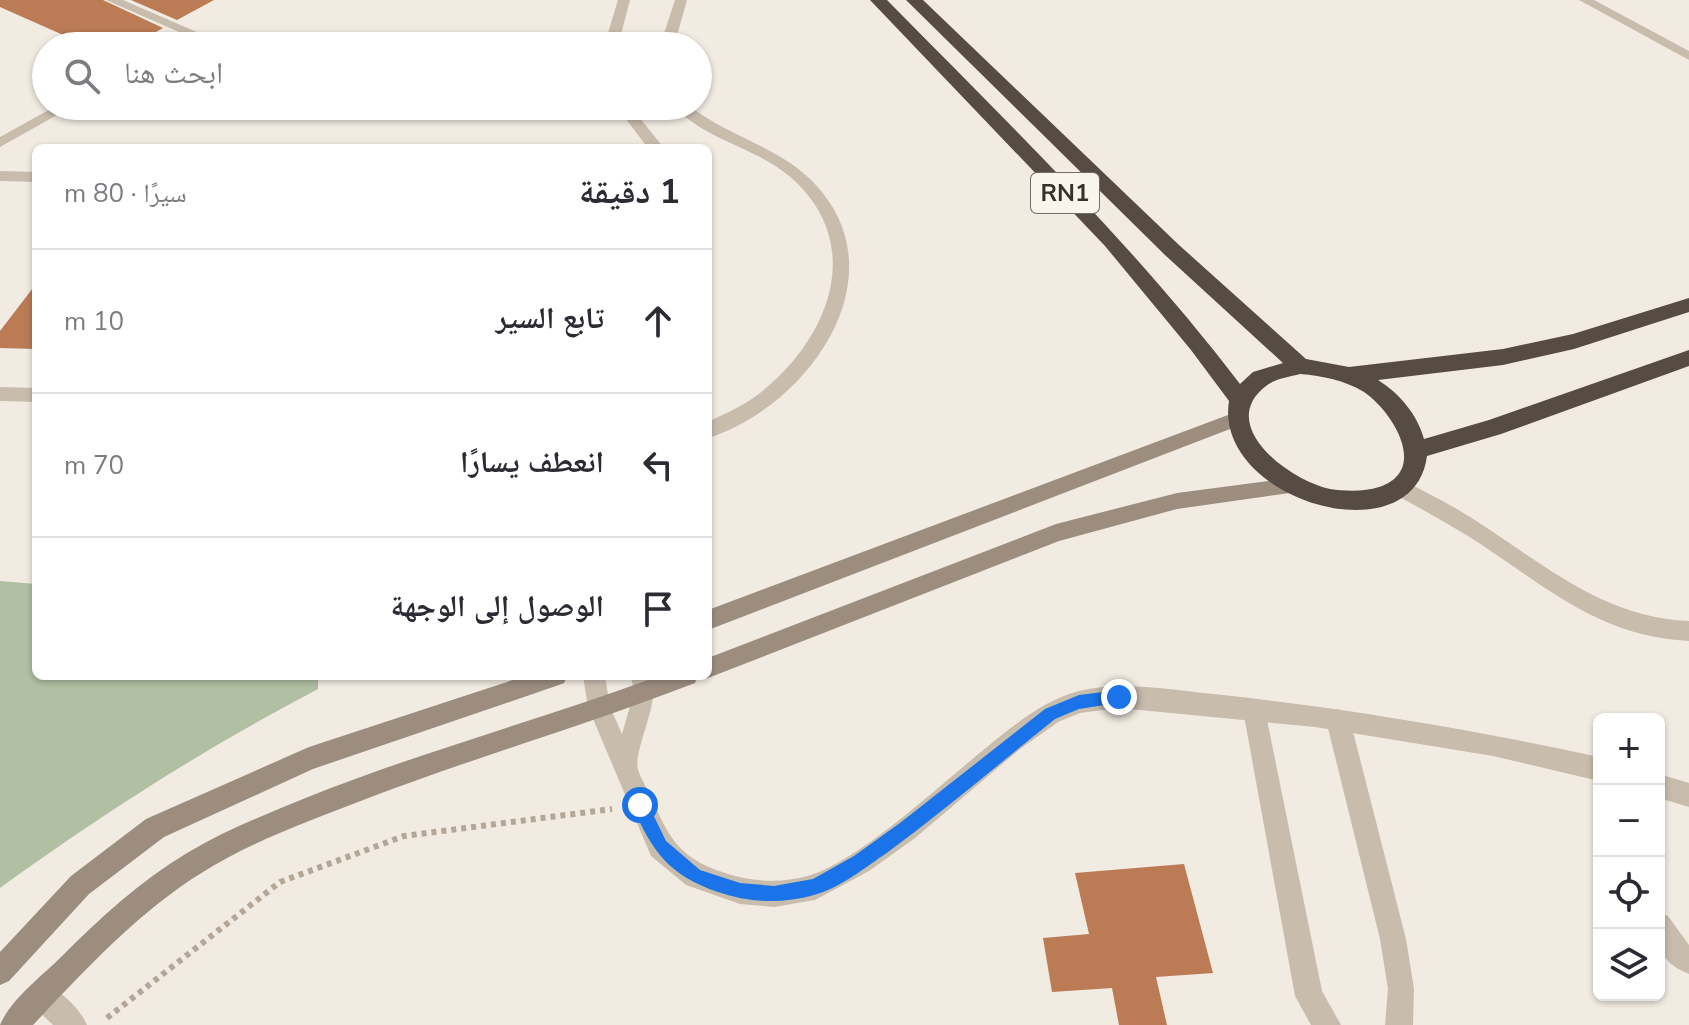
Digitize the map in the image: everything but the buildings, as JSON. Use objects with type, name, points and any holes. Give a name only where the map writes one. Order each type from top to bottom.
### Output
[{"type":"highway","name":"RN1","points":[[878,0],[1129,257],[1190,329],[1238,408],[1244,443],[1263,467],[1290,486],[1320,498],[1351,502],[1379,499],[1401,488]]},
{"type":"highway","name":"RN1","points":[[914,0],[1172,250],[1300,366]]},
{"type":"highway","points":[[1350,375],[1503,357],[1574,341],[1689,305]]},
{"type":"highway","points":[[1418,450],[1493,428],[1689,358]]},
{"type":"highway","points":[[1238,408],[1252,381],[1274,370],[1300,366],[1325,368],[1350,375],[1376,389],[1397,407],[1412,429],[1418,450],[1414,471],[1401,488]]},
{"type":"street","points":[[112,0],[183,32]]},
{"type":"street","points":[[615,32],[624,0]]},
{"type":"street","points":[[671,32],[681,0]]},
{"type":"street","points":[[1585,0],[1689,56]]},
{"type":"street","points":[[0,143],[41,120]]},
{"type":"street","points":[[633,120],[653,144]]},
{"type":"street","points":[[701,120],[769,152],[795,172],[831,216],[839,245],[840,274],[834,311],[817,344],[769,396],[712,429]]},
{"type":"street","points":[[0,176],[32,177]]},
{"type":"street","points":[[0,394],[32,395]]},
{"type":"street","points":[[712,618],[1238,408]]},
{"type":"street","points":[[712,666],[1056,533],[1177,501],[1290,486]]},
{"type":"street","points":[[1401,488],[1469,525],[1595,608],[1642,628],[1689,631]]},
{"type":"street","points":[[0,972],[80,885],[155,828],[309,759],[544,680]]},
{"type":"street","points":[[595,680],[599,707],[660,847],[695,876],[740,891],[774,894],[815,887],[860,862],[906,829],[1025,732],[1050,714],[1079,702],[1119,697],[1338,720],[1493,745],[1593,768]]},
{"type":"street","points":[[14,1025],[133,910],[193,863],[273,824],[366,787],[599,707],[644,684],[666,680]]},
{"type":"street","points":[[626,764],[644,684]]},
{"type":"street","points":[[1254,710],[1309,996],[1327,1025]]},
{"type":"street","points":[[1338,720],[1393,939],[1401,989],[1399,1025]]},
{"type":"street","points":[[1665,788],[1689,795]]},
{"type":"street","points":[[1662,929],[1676,952],[1689,961]]},
{"type":"street","points":[[42,995],[73,1025]]},
{"type":"path","points":[[101,1025],[111,1013],[280,882],[404,836],[640,805]]},
{"type":"green space","points":[[0,581],[32,584],[32,680],[318,680],[318,689],[156,782],[0,888]]},
{"type":"route","points":[[640,805],[660,847],[695,876],[740,891],[774,894],[815,887],[860,862],[906,829],[1012,741],[1050,714],[1079,702],[1119,697]]}]
